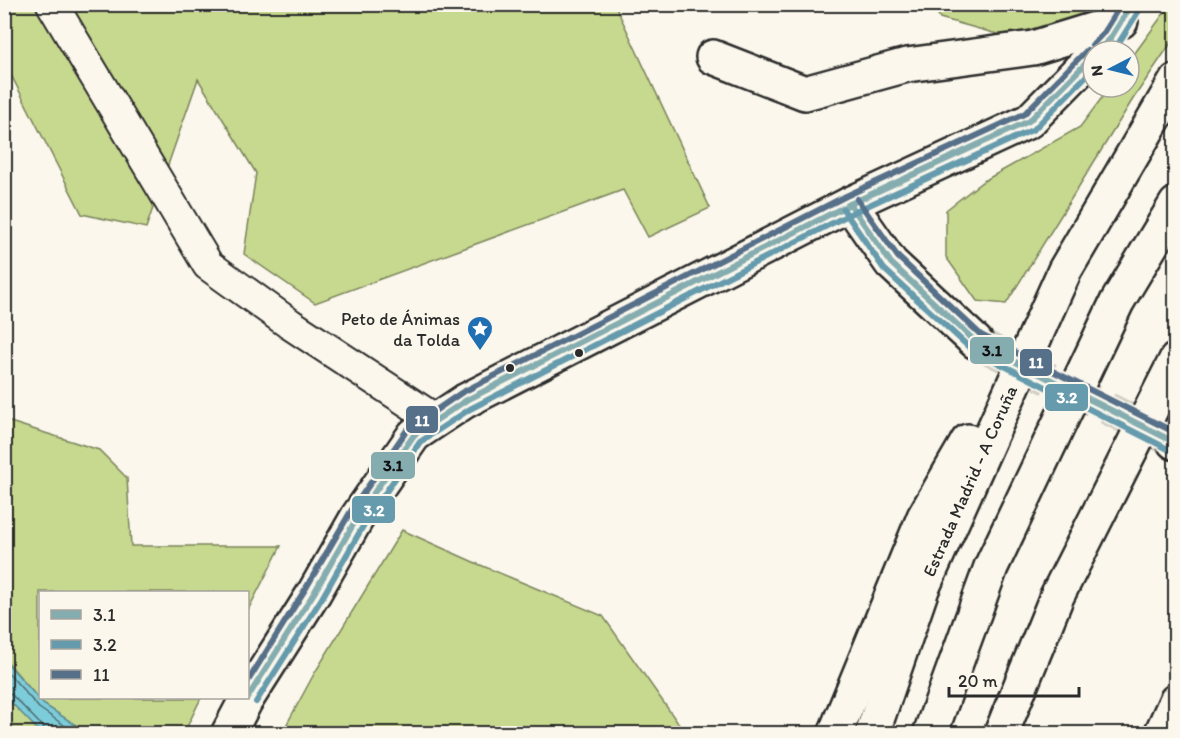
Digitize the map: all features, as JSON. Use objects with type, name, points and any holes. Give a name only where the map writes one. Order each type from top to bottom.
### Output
[{"type":"main road","points":[[1110,39],[1127,13]]},
{"type":"main road","points":[[713,57],[805,93],[907,64],[1033,48],[1127,13]]},
{"type":"main road","points":[[249,694],[314,593],[358,516],[414,435],[465,401],[850,204],[1029,122],[1081,68]]},
{"type":"main road","name":"Estrada Madrid - A Coruña","points":[[872,734],[922,589],[1065,270],[1176,81]]},
{"type":"main road","points":[[850,204],[891,263],[976,342]]},
{"type":"main road","points":[[930,734],[991,567],[1117,302],[1176,204]]},
{"type":"main road","points":[[835,734],[924,517],[1065,270]]},
{"type":"main road","points":[[1001,734],[1057,597],[1176,360]]},
{"type":"main road","points":[[230,731],[246,699]]},
{"type":"main road","points":[[1161,734],[1176,701]]},
{"type":"street","points":[[52,4],[208,265],[290,324],[436,420]]},
{"type":"green space","points":[[5,5],[615,5],[710,208],[648,237],[623,190],[315,303],[244,254],[256,173],[198,79],[146,228],[82,214],[5,63]]},
{"type":"green space","points":[[933,5],[1113,5],[1090,39],[1081,39],[1081,50],[1072,55],[940,18]]},
{"type":"green space","points":[[1170,5],[1175,5],[1175,37],[1141,87],[1141,45]]},
{"type":"green space","points":[[1101,99],[1133,99],[1006,304],[977,301],[946,257],[946,210],[982,182],[1080,127]]},
{"type":"green space","points":[[4,420],[99,450],[127,478],[131,546],[281,546],[249,608],[249,591],[39,591],[39,699],[201,699],[184,733],[88,733],[43,704],[5,659]]},
{"type":"green space","points":[[402,530],[603,616],[685,733],[282,733],[314,674]]},
{"type":"green space","points":[[5,696],[41,733],[5,733]]},
{"type":"water","points":[[4,659],[43,704],[88,733],[41,733],[5,696]]},
{"type":"tunnel","points":[[976,342],[1174,442]]},
{"type":"transit line","name":"11","points":[[1098,39],[1121,4]]},
{"type":"transit line","name":"3.1","points":[[1110,39],[1132,4]]},
{"type":"transit line","name":"3.2","points":[[1121,39],[1140,9]]},
{"type":"transit line","name":"11","points":[[249,679],[351,511],[407,430],[461,393],[846,196],[1024,114],[1081,56]]},
{"type":"transit line","name":"3.1","points":[[249,695],[314,593],[358,516],[414,435],[465,401],[850,204],[1029,121],[1081,68]]},
{"type":"transit line","name":"3.2","points":[[256,702],[322,598],[366,521],[420,442],[470,409],[854,212],[1034,129],[1081,81]]},
{"type":"transit line","name":"11","points":[[857,199],[898,257],[981,335],[1176,433]]},
{"type":"transit line","name":"3.1","points":[[850,204],[891,263],[976,342],[1176,443]]},
{"type":"transit line","name":"3.2","points":[[843,209],[884,269],[971,349],[1172,451]]},
{"type":"place","name":"Peto de Ánimas da Tolda","points":[[480,352]]}]
